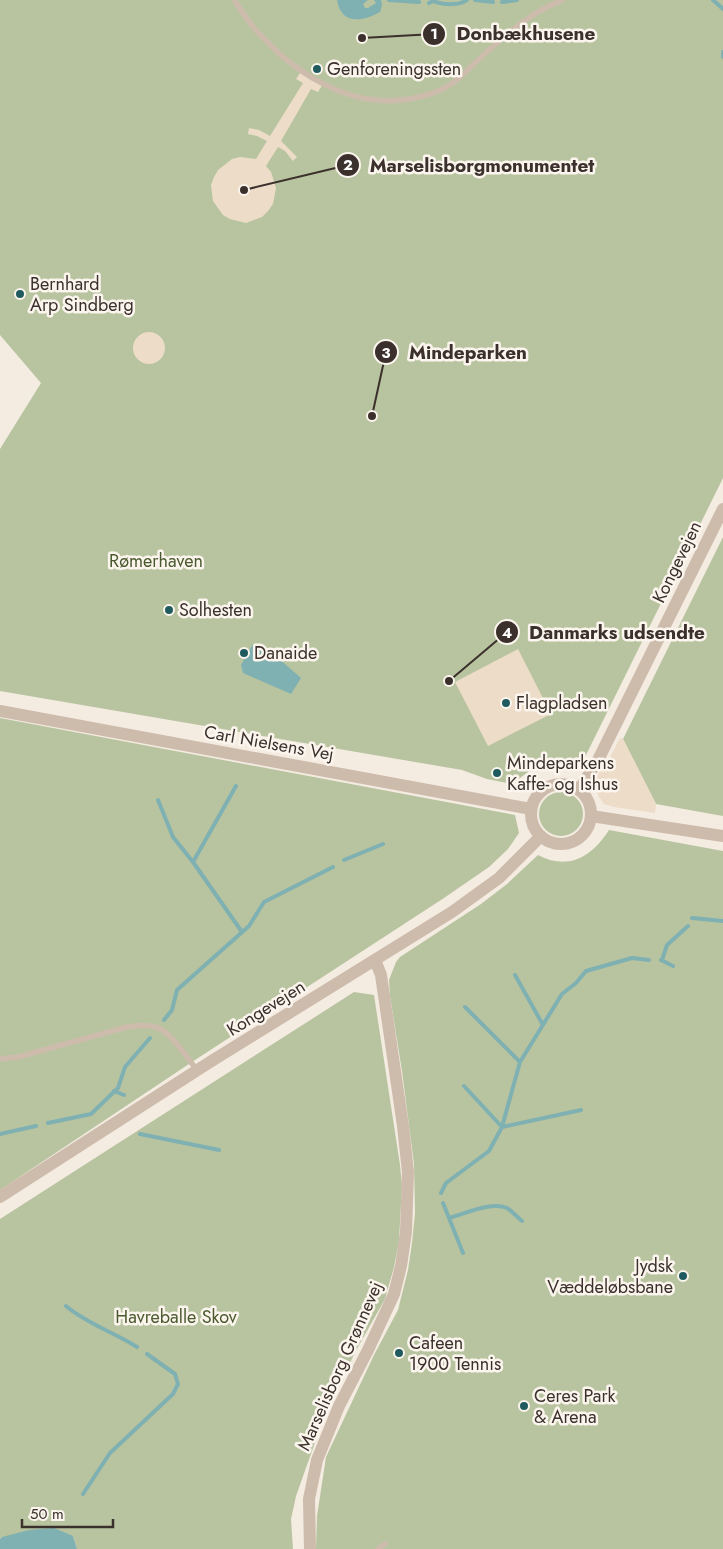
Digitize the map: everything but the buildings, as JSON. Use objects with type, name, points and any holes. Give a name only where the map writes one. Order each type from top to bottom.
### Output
[{"type":"street","name":"Kongevejen","points":[[579,790],[598,760],[723,509]]},
{"type":"street","name":"Carl Nielsens Vej","points":[[0,711],[531,809]]},
{"type":"street","points":[[564,784],[579,790],[586,796],[590,804],[591,816],[586,832],[573,842],[556,844],[541,836],[533,824],[531,809],[539,793],[548,786],[564,784]]},
{"type":"street","points":[[591,816],[723,836]]},
{"type":"street","name":"Kongevejen","points":[[0,1197],[197,1071],[452,912],[505,872],[541,836]]},
{"type":"street","name":"Marselisborg Grønnevej","points":[[310,1549],[309,1499],[317,1460],[339,1406],[394,1294],[401,1266],[406,1232],[408,1172],[403,1126],[381,975],[376,960]]},
{"type":"lane","points":[[234,0],[255,29],[274,49],[312,77],[334,90],[356,98],[390,102],[423,96],[454,82],[489,50],[537,12],[562,0]]},
{"type":"lane","points":[[0,1058],[18,1057],[127,1027],[145,1026],[157,1027],[171,1038],[197,1071]]},
{"type":"lane","points":[[378,1549],[385,1544]]},
{"type":"green space","name":"Rømerhaven","points":[[0,0],[723,0],[723,478],[586,755],[580,761],[552,761],[536,767],[513,784],[487,779],[462,770],[0,691],[0,449],[41,383],[0,335]]},
{"type":"green space","points":[[723,537],[723,816],[656,804],[623,739]]},
{"type":"green space","points":[[0,718],[515,815],[519,833],[508,849],[489,867],[444,898],[0,1190]]},
{"type":"green space","points":[[561,792],[573,796],[579,802],[583,814],[579,826],[573,832],[561,836],[549,832],[543,826],[539,814],[543,802],[549,796]]},
{"type":"green space","points":[[609,830],[723,851],[723,1549],[316,1549],[317,1516],[326,1457],[374,1355],[398,1310],[408,1270],[412,1243],[415,1213],[414,1164],[389,980],[396,962],[400,957],[481,904],[507,884],[538,855],[559,862],[578,859],[595,848]]},
{"type":"green space","name":"Havreballe Skov","points":[[354,992],[374,995],[400,1165],[402,1185],[399,1241],[385,1299],[328,1406],[296,1496],[291,1519],[293,1549],[77,1549],[73,1536],[2,1537],[0,1539],[0,1219]]},
{"type":"shaded area","points":[[302,70],[323,84],[318,92],[311,89],[281,141],[297,157],[293,161],[285,151],[278,147],[266,166],[271,172],[276,188],[273,204],[262,217],[246,223],[230,219],[223,215],[213,201],[211,185],[214,177],[218,170],[232,159],[240,157],[256,159],[267,141],[248,134],[249,128],[259,130],[270,136],[303,83],[296,79]]},
{"type":"shaded area","points":[[149,332],[155,333],[160,337],[164,342],[164,354],[160,359],[155,363],[149,364],[143,363],[138,359],[134,354],[133,348],[134,342],[138,337],[143,333]]},
{"type":"shaded area","name":"Flagpladsen","points":[[518,649],[551,714],[488,746],[455,682]]},
{"type":"shaded area","points":[[620,738],[623,739],[656,804],[655,813],[614,807],[604,804],[599,797],[595,785],[597,778],[600,770],[603,771]]},
{"type":"water","points":[[337,0],[368,0],[363,4],[365,8],[368,8],[376,3],[374,0],[381,0],[382,5],[380,12],[366,18],[353,19],[343,14]]},
{"type":"water","points":[[253,644],[262,644],[301,678],[291,694],[243,673],[241,665]]},
{"type":"water","points":[[54,1528],[73,1536],[77,1549],[0,1549],[0,1539],[2,1537],[29,1530]]},
{"type":"waterway","points":[[389,0],[419,2]]},
{"type":"waterway","points":[[429,3],[433,1],[455,4],[467,0]]},
{"type":"waterway","points":[[475,0],[493,2]]},
{"type":"waterway","points":[[502,2],[517,0]]},
{"type":"waterway","points":[[713,0],[723,9]]},
{"type":"waterway","points":[[723,52],[723,57]]},
{"type":"waterway","points":[[236,786],[193,862],[242,932]]},
{"type":"waterway","points":[[158,800],[173,837],[193,862]]},
{"type":"waterway","points":[[344,860],[383,844]]},
{"type":"waterway","points":[[164,1020],[172,1010],[177,990],[249,926],[264,902],[333,867]]},
{"type":"waterway","points":[[692,918],[723,921]]},
{"type":"waterway","points":[[662,960],[667,945],[688,926]]},
{"type":"waterway","points":[[441,1193],[446,1183],[489,1151],[502,1127],[520,1062],[562,994],[576,983],[586,971],[632,958],[649,960]]},
{"type":"waterway","points":[[661,960],[673,966]]},
{"type":"waterway","points":[[515,975],[543,1025]]},
{"type":"waterway","points":[[465,1007],[520,1062]]},
{"type":"waterway","points":[[48,1123],[91,1114],[118,1088],[125,1067],[150,1038]]},
{"type":"waterway","points":[[464,1086],[502,1127],[581,1110]]},
{"type":"waterway","points":[[114,1091],[124,1095]]},
{"type":"waterway","points":[[0,1134],[36,1126]]},
{"type":"waterway","points":[[140,1134],[219,1150]]},
{"type":"waterway","points":[[443,1203],[463,1253]]},
{"type":"waterway","points":[[449,1218],[486,1207],[501,1206],[509,1209],[522,1221]]},
{"type":"waterway","points":[[66,1306],[83,1318],[137,1347]]},
{"type":"waterway","points":[[83,1494],[110,1453],[173,1394],[178,1384],[175,1374],[147,1354]]},
{"type":"place","name":"Donbækhusene","points":[[362,38]]},
{"type":"place","name":"Genforeningssten","points":[[317,69]]},
{"type":"place","name":"Marselisborgmonumentet","points":[[244,190]]},
{"type":"place","name":"Bernhard Arp Sindberg","points":[[20,294]]},
{"type":"place","name":"Mindeparken","points":[[372,416]]},
{"type":"place","name":"Solhesten","points":[[169,610]]},
{"type":"place","name":"Danaide","points":[[244,653]]},
{"type":"place","name":"Danmarks udsendte","points":[[449,681]]},
{"type":"place","name":"Flagpladsen","points":[[506,703]]},
{"type":"place","name":"Mindeparkens Kaffe- og Ishus","points":[[497,773]]},
{"type":"place","name":"Jydsk Væddeløbsbane","points":[[683,1276]]},
{"type":"place","name":"Cafeen 1900 Tennis","points":[[399,1353]]},
{"type":"place","name":"Ceres Park & Arena","points":[[524,1406]]}]
